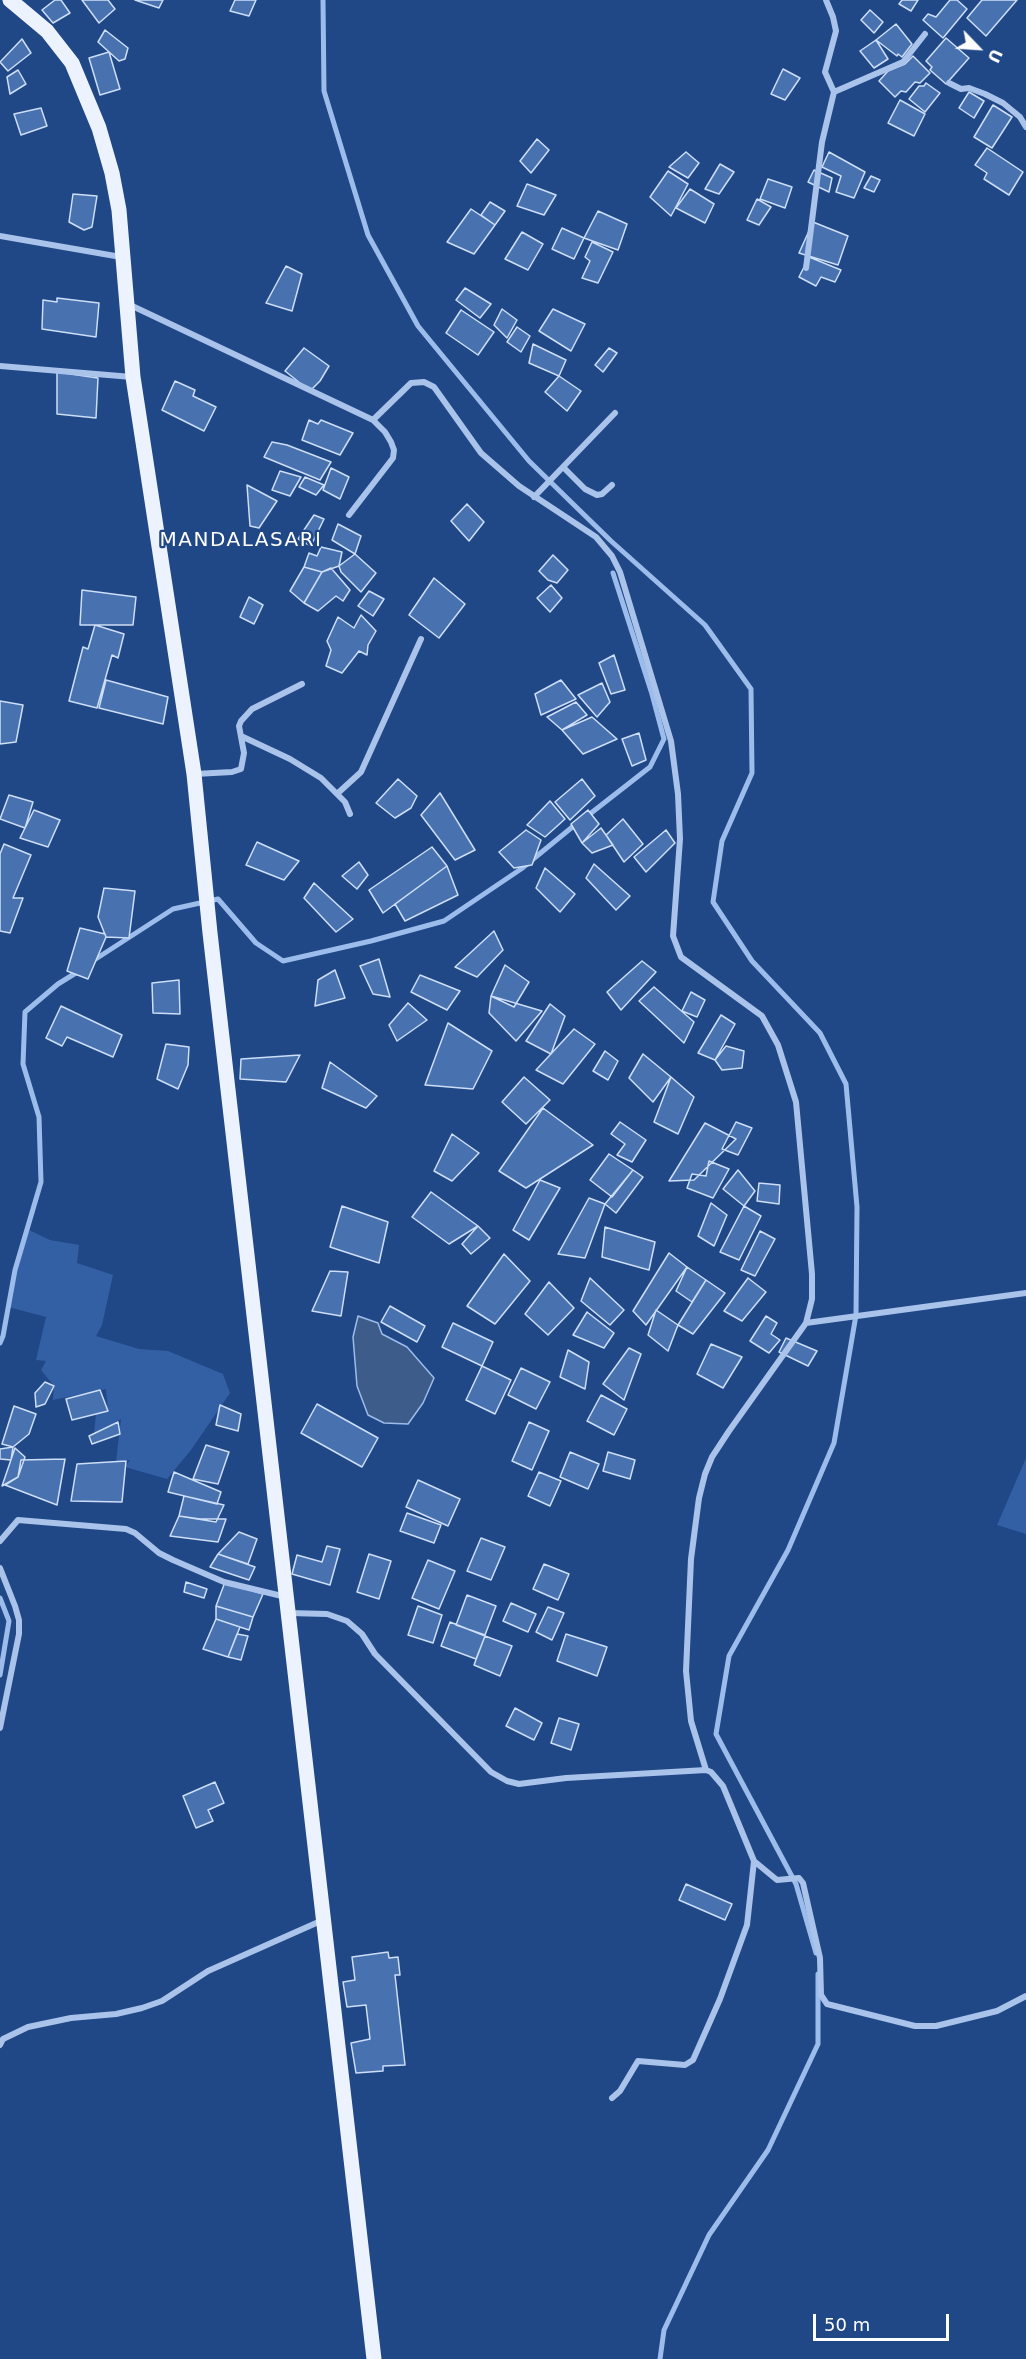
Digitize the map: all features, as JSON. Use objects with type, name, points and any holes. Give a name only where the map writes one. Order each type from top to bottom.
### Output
[{"type":"main road","points":[[9,0],[57,42],[72,63],[88,99],[112,173],[118,210],[133,377],[194,774],[210,933],[374,2359]]},
{"type":"street","points":[[806,268],[822,142],[834,92],[825,72],[836,31],[826,0]]},
{"type":"street","points":[[834,92],[903,62],[925,34]]},
{"type":"street","points":[[950,83],[961,89],[969,88],[977,91],[1003,103],[1020,117],[1026,127]]},
{"type":"street","points":[[0,236],[122,257]]},
{"type":"street","points":[[125,302],[373,420],[391,442],[394,450],[393,458],[349,515]]},
{"type":"street","points":[[0,366],[133,377]]},
{"type":"street","points":[[373,420],[411,383],[429,383],[480,453],[534,497],[596,537],[606,546],[620,572],[671,741],[678,794],[680,839],[673,936],[681,957],[762,1016],[778,1045],[796,1102],[812,1275],[812,1299],[806,1323],[712,1457],[699,1498],[691,1559],[686,1671],[691,1721],[706,1770]]},
{"type":"street","points":[[534,497],[615,413]]},
{"type":"street","points":[[561,469],[585,489],[597,495],[602,494],[612,485]]},
{"type":"street","points":[[338,793],[361,772],[421,639]]},
{"type":"street","points":[[194,774],[232,772],[241,769],[244,753],[241,720],[252,709],[302,684]]},
{"type":"street","points":[[241,736],[321,778],[338,793],[350,814]]},
{"type":"street","points":[[806,1323],[1026,1293]]},
{"type":"street","points":[[0,1541],[18,1520],[126,1529],[135,1533],[159,1553],[224,1582],[287,1597]]},
{"type":"street","points":[[0,1568],[17,1613],[19,1634],[0,1728]]},
{"type":"street","points":[[288,1613],[327,1614],[346,1621],[362,1635],[375,1654],[491,1772],[507,1781],[519,1784],[566,1778],[706,1770],[716,1776],[723,1786],[754,1861],[777,1880],[799,1878],[805,1888],[820,1958],[821,1995],[827,2004],[915,2026],[936,2026],[997,2011],[1026,1996]]},
{"type":"street","points":[[612,2098],[620,2091],[638,2061],[685,2065],[693,2060],[720,1999],[747,1925],[754,1861]]},
{"type":"street","points":[[0,2045],[3,2039],[28,2027],[70,2018],[116,2014],[162,2001],[208,1971],[323,1919]]},
{"type":"shaded area","points":[[27,1229],[50,1240],[79,1245],[77,1263],[113,1275],[102,1325],[96,1336],[139,1349],[168,1351],[223,1374],[230,1393],[191,1450],[167,1479],[125,1467],[130,1460],[116,1462],[121,1419],[94,1433],[96,1414],[108,1410],[106,1389],[53,1400],[54,1386],[41,1370],[46,1361],[36,1360],[46,1317],[8,1307]]},
{"type":"shaded area","points":[[358,1316],[378,1323],[382,1334],[407,1347],[434,1378],[423,1403],[408,1424],[384,1423],[368,1415],[357,1386],[353,1337]]},
{"type":"shaded area","points":[[1026,1458],[1026,1534],[997,1525]]},
{"type":"building","points":[[55,0],[61,0],[70,13],[53,23],[42,10]]},
{"type":"building","points":[[82,0],[108,0],[115,9],[99,23]]},
{"type":"building","points":[[135,0],[163,0],[159,8]]},
{"type":"building","points":[[235,0],[256,0],[249,16],[230,11]]},
{"type":"building","points":[[902,0],[918,0],[911,11],[899,4]]},
{"type":"building","points":[[950,0],[957,0],[967,9],[943,38],[923,20],[928,14],[936,17]]},
{"type":"building","points":[[982,0],[1017,0],[986,36],[967,18]]},
{"type":"building","points":[[870,10],[883,22],[874,33],[861,20]]},
{"type":"building","points":[[896,24],[912,44],[902,57],[898,54],[897,56],[876,40]]},
{"type":"building","points":[[105,30],[128,48],[125,59],[119,61],[98,42]]},
{"type":"building","points":[[946,38],[969,58],[946,84],[930,70],[932,67],[926,61]]},
{"type":"building","points":[[22,39],[31,53],[8,71],[0,62]]},
{"type":"building","points":[[876,40],[888,59],[874,68],[860,51]]},
{"type":"building","points":[[109,52],[120,89],[100,95],[89,58]]},
{"type":"building","points":[[913,56],[930,73],[920,83],[915,82],[906,92],[901,91],[895,97],[879,81],[888,71],[905,64]]},
{"type":"building","points":[[783,69],[800,78],[785,100],[771,94]]},
{"type":"building","points":[[18,70],[26,84],[10,94],[7,77]]},
{"type":"building","points":[[926,83],[940,93],[925,112],[909,99],[919,86],[924,86]]},
{"type":"building","points":[[969,92],[984,101],[974,118],[959,108]]},
{"type":"building","points":[[900,100],[925,114],[914,136],[888,123]]},
{"type":"building","points":[[993,105],[1012,117],[992,148],[974,137]]},
{"type":"building","points":[[41,108],[47,126],[21,135],[14,114]]},
{"type":"building","points":[[537,139],[549,150],[531,173],[520,161]]},
{"type":"building","points":[[987,148],[1023,172],[1009,195],[984,179],[987,173],[975,165]]},
{"type":"building","points":[[686,152],[699,163],[688,178],[669,167]]},
{"type":"building","points":[[829,152],[865,172],[854,198],[836,192],[841,176],[822,167]]},
{"type":"building","points":[[720,164],[734,172],[719,194],[705,189]]},
{"type":"building","points":[[814,170],[832,178],[829,192],[808,182]]},
{"type":"building","points":[[668,171],[688,184],[671,216],[650,197]]},
{"type":"building","points":[[871,176],[880,180],[874,192],[864,188]]},
{"type":"building","points":[[768,179],[792,187],[785,208],[760,199]]},
{"type":"building","points":[[527,184],[556,195],[544,215],[517,206]]},
{"type":"building","points":[[690,189],[714,204],[705,223],[676,208]]},
{"type":"building","points":[[73,194],[97,196],[92,227],[84,230],[69,222]]},
{"type":"building","points":[[757,199],[771,207],[759,225],[747,220]]},
{"type":"building","points":[[490,202],[505,211],[495,225],[481,215]]},
{"type":"building","points":[[471,209],[495,225],[474,254],[447,242]]},
{"type":"building","points":[[598,211],[627,224],[618,250],[584,238]]},
{"type":"building","points":[[813,222],[848,236],[838,265],[799,253]]},
{"type":"building","points":[[562,228],[584,238],[574,259],[552,249]]},
{"type":"building","points":[[522,232],[543,244],[528,270],[505,259]]},
{"type":"building","points":[[592,242],[613,252],[598,283],[582,278],[590,261],[585,257]]},
{"type":"building","points":[[809,257],[841,270],[835,282],[821,277],[816,286],[799,277]]},
{"type":"building","points":[[286,266],[302,274],[292,311],[266,303]]},
{"type":"building","points":[[465,288],[491,304],[480,318],[456,300]]},
{"type":"building","points":[[57,298],[99,303],[96,337],[42,329],[43,300],[57,302]]},
{"type":"building","points":[[502,309],[517,320],[507,338],[494,325]]},
{"type":"building","points":[[553,309],[585,324],[571,351],[539,331]]},
{"type":"building","points":[[461,310],[494,332],[478,355],[446,333]]},
{"type":"building","points":[[517,327],[530,336],[521,352],[507,342]]},
{"type":"building","points":[[533,344],[566,360],[559,376],[529,363]]},
{"type":"building","points":[[304,348],[329,366],[320,381],[310,391],[285,371]]},
{"type":"building","points":[[609,348],[617,353],[603,372],[595,365]]},
{"type":"building","points":[[57,372],[98,378],[96,418],[57,414]]},
{"type":"building","points":[[559,376],[581,391],[567,411],[545,392]]},
{"type":"building","points":[[175,381],[195,390],[193,396],[216,407],[204,431],[162,410]]},
{"type":"building","points":[[309,420],[318,424],[321,420],[353,433],[340,455],[302,440]]},
{"type":"building","points":[[272,442],[287,445],[331,462],[320,480],[264,457]]},
{"type":"building","points":[[331,468],[349,477],[340,499],[323,490]]},
{"type":"building","points":[[280,471],[301,477],[290,496],[272,490]]},
{"type":"building","points":[[305,477],[324,485],[316,495],[299,487]]},
{"type":"building","points":[[247,485],[277,501],[259,528],[250,526]]},
{"type":"building","points":[[467,504],[484,522],[469,541],[451,521]]},
{"type":"building","points":[[314,515],[324,519],[311,546],[298,539]]},
{"type":"building","points":[[338,524],[361,536],[355,554],[332,540]]},
{"type":"building","points":[[321,547],[342,552],[339,566],[322,572],[304,567],[309,553],[317,556]]},
{"type":"building","points":[[355,554],[376,573],[361,592],[341,572],[339,566]]},
{"type":"building","points":[[553,555],[568,570],[557,583],[548,580],[539,571]]},
{"type":"building","points":[[304,567],[322,572],[304,603],[290,591]]},
{"type":"building","points":[[331,568],[350,590],[343,601],[336,596],[318,611],[304,603],[322,572]]},
{"type":"building","points":[[434,578],[465,604],[439,638],[409,615]]},
{"type":"building","points":[[551,585],[562,598],[550,612],[537,598]]},
{"type":"building","points":[[82,590],[136,597],[133,625],[80,625]]},
{"type":"building","points":[[369,591],[384,599],[373,616],[358,606]]},
{"type":"building","points":[[249,597],[263,605],[254,624],[240,617]]},
{"type":"building","points":[[361,615],[376,631],[368,645],[367,655],[359,651],[342,673],[326,666],[331,650],[327,641],[338,617],[354,628]]},
{"type":"building","points":[[95,625],[124,634],[118,658],[112,655],[97,708],[69,701],[83,647],[88,649]]},
{"type":"building","points":[[614,655],[625,690],[611,694],[599,663]]},
{"type":"building","points":[[106,680],[168,697],[163,724],[99,708]]},
{"type":"building","points":[[561,680],[576,699],[541,715],[535,694]]},
{"type":"building","points":[[602,683],[610,702],[597,717],[578,695]]},
{"type":"building","points":[[0,701],[23,705],[16,742],[0,744]]},
{"type":"building","points":[[576,702],[587,715],[562,730],[547,717]]},
{"type":"building","points":[[592,717],[617,739],[583,754],[562,730]]},
{"type":"building","points":[[639,733],[646,760],[632,766],[622,739]]},
{"type":"building","points":[[398,779],[417,796],[411,808],[395,818],[376,803]]},
{"type":"building","points":[[582,779],[595,796],[570,820],[555,802]]},
{"type":"building","points":[[440,793],[475,850],[455,860],[421,815]]},
{"type":"building","points":[[9,795],[33,802],[25,828],[0,819]]},
{"type":"building","points":[[550,801],[565,819],[545,837],[527,825]]},
{"type":"building","points":[[34,810],[60,820],[48,847],[20,838]]},
{"type":"building","points":[[588,810],[599,824],[582,843],[571,824]]},
{"type":"building","points":[[623,819],[643,844],[624,862],[606,835]]},
{"type":"building","points":[[601,828],[613,845],[592,853],[582,843]]},
{"type":"building","points":[[526,830],[541,840],[532,865],[514,868],[499,852]]},
{"type":"building","points":[[666,830],[675,843],[646,872],[634,857]]},
{"type":"building","points":[[257,842],[299,861],[284,880],[246,865]]},
{"type":"building","points":[[4,844],[31,855],[13,898],[23,898],[10,933],[0,931],[0,854]]},
{"type":"building","points":[[432,847],[447,866],[383,913],[369,890]]},
{"type":"building","points":[[359,862],[368,875],[357,889],[342,876]]},
{"type":"building","points":[[594,864],[630,896],[616,910],[586,878]]},
{"type":"building","points":[[447,866],[458,895],[405,921],[395,904]]},
{"type":"building","points":[[545,868],[575,894],[560,912],[536,888]]},
{"type":"building","points":[[314,883],[353,919],[336,932],[304,898]]},
{"type":"building","points":[[104,888],[135,891],[129,938],[106,937],[98,917]]},
{"type":"building","points":[[80,928],[105,934],[106,937],[88,979],[67,971]]},
{"type":"building","points":[[494,931],[503,950],[477,977],[455,967]]},
{"type":"building","points":[[379,959],[390,997],[373,994],[360,966]]},
{"type":"building","points":[[642,961],[656,972],[621,1010],[607,992]]},
{"type":"building","points":[[505,965],[529,982],[514,1007],[491,996]]},
{"type":"building","points":[[335,970],[345,998],[315,1006],[318,980]]},
{"type":"building","points":[[420,975],[460,991],[447,1010],[411,992]]},
{"type":"building","points":[[179,980],[180,1014],[153,1013],[152,983]]},
{"type":"building","points":[[654,987],[694,1022],[684,1043],[639,1001]]},
{"type":"building","points":[[691,992],[705,1000],[697,1017],[682,1011]]},
{"type":"building","points":[[491,996],[542,1011],[516,1041],[489,1013]]},
{"type":"building","points":[[408,1003],[427,1020],[397,1041],[389,1025]]},
{"type":"building","points":[[550,1004],[565,1016],[551,1054],[526,1041]]},
{"type":"building","points":[[61,1006],[122,1035],[113,1057],[67,1037],[62,1046],[46,1038]]},
{"type":"building","points":[[721,1015],[735,1024],[715,1060],[698,1053]]},
{"type":"building","points":[[448,1023],[492,1051],[473,1089],[425,1085]]},
{"type":"building","points":[[574,1029],[595,1044],[563,1084],[536,1070]]},
{"type":"building","points":[[166,1044],[189,1047],[188,1065],[178,1089],[157,1079]]},
{"type":"building","points":[[726,1046],[744,1051],[742,1068],[722,1070],[715,1060]]},
{"type":"building","points":[[605,1051],[618,1061],[608,1080],[593,1071]]},
{"type":"building","points":[[643,1054],[671,1077],[653,1102],[629,1078]]},
{"type":"building","points":[[300,1055],[286,1082],[240,1079],[241,1059]]},
{"type":"building","points":[[330,1062],[377,1096],[366,1108],[322,1088]]},
{"type":"building","points":[[524,1077],[550,1100],[526,1124],[502,1102]]},
{"type":"building","points":[[671,1077],[694,1097],[678,1134],[654,1122]]},
{"type":"building","points":[[543,1108],[593,1145],[526,1188],[499,1171]]},
{"type":"building","points":[[620,1122],[646,1140],[632,1162],[617,1155],[625,1144],[611,1134]]},
{"type":"building","points":[[736,1122],[752,1128],[738,1155],[722,1149]]},
{"type":"building","points":[[705,1123],[736,1139],[694,1180],[669,1181]]},
{"type":"building","points":[[452,1134],[479,1153],[452,1181],[434,1171]]},
{"type":"building","points":[[609,1154],[633,1170],[612,1197],[590,1180]]},
{"type":"building","points":[[709,1161],[729,1169],[713,1198],[687,1188],[692,1174],[706,1176]]},
{"type":"building","points":[[633,1170],[643,1177],[616,1213],[605,1204]]},
{"type":"building","points":[[738,1170],[755,1191],[744,1206],[723,1189]]},
{"type":"building","points":[[540,1180],[560,1188],[529,1240],[513,1230]]},
{"type":"building","points":[[759,1183],[780,1185],[779,1204],[757,1201]]},
{"type":"building","points":[[431,1192],[478,1226],[449,1244],[412,1217]]},
{"type":"building","points":[[589,1198],[605,1204],[585,1258],[558,1254]]},
{"type":"building","points":[[711,1203],[727,1215],[714,1246],[698,1236]]},
{"type":"building","points":[[342,1206],[388,1222],[379,1263],[330,1247]]},
{"type":"building","points":[[744,1206],[761,1216],[739,1260],[720,1252]]},
{"type":"building","points":[[478,1226],[490,1238],[471,1254],[462,1244]]},
{"type":"building","points":[[605,1227],[655,1242],[649,1270],[602,1257]]},
{"type":"building","points":[[760,1231],[775,1239],[755,1276],[741,1270]]},
{"type":"building","points":[[669,1253],[687,1267],[646,1325],[633,1311]]},
{"type":"building","points":[[504,1254],[530,1281],[495,1324],[467,1306]]},
{"type":"building","points":[[687,1267],[706,1280],[692,1302],[676,1291]]},
{"type":"building","points":[[330,1271],[348,1272],[341,1316],[312,1311]]},
{"type":"building","points":[[590,1278],[624,1310],[610,1325],[581,1301]]},
{"type":"building","points":[[748,1278],[766,1292],[742,1321],[724,1311]]},
{"type":"building","points":[[706,1280],[725,1293],[693,1334],[678,1325]]},
{"type":"building","points":[[549,1282],[574,1308],[548,1335],[525,1314]]},
{"type":"building","points":[[390,1306],[425,1326],[417,1342],[381,1322]]},
{"type":"building","points":[[656,1310],[678,1325],[668,1351],[648,1335]]},
{"type":"building","points":[[587,1312],[614,1333],[604,1348],[573,1335]]},
{"type":"building","points":[[766,1316],[777,1323],[771,1334],[780,1340],[769,1353],[750,1341]]},
{"type":"building","points":[[453,1323],[493,1342],[482,1366],[442,1347]]},
{"type":"building","points":[[786,1338],[817,1351],[808,1366],[779,1352]]},
{"type":"building","points":[[711,1344],[742,1357],[723,1388],[697,1374]]},
{"type":"building","points":[[629,1348],[641,1354],[624,1400],[603,1384]]},
{"type":"building","points":[[568,1350],[589,1362],[585,1389],[560,1377]]},
{"type":"building","points":[[482,1366],[511,1380],[495,1414],[466,1400]]},
{"type":"building","points":[[521,1368],[550,1382],[536,1409],[508,1395]]},
{"type":"building","points":[[45,1382],[54,1386],[45,1404],[36,1407],[35,1393]]},
{"type":"building","points":[[100,1390],[108,1411],[72,1420],[66,1399]]},
{"type":"building","points":[[601,1395],[627,1409],[614,1435],[587,1421]]},
{"type":"building","points":[[317,1404],[378,1438],[362,1467],[301,1433]]},
{"type":"building","points":[[220,1405],[241,1414],[238,1431],[216,1425]]},
{"type":"building","points":[[14,1406],[36,1414],[29,1434],[13,1447],[2,1444]]},
{"type":"building","points":[[118,1422],[120,1434],[92,1444],[89,1436]]},
{"type":"building","points":[[529,1422],[549,1431],[532,1470],[512,1461]]},
{"type":"building","points":[[206,1445],[229,1452],[218,1484],[193,1479]]},
{"type":"building","points":[[13,1447],[11,1460],[0,1459],[0,1449]]},
{"type":"building","points":[[15,1448],[25,1457],[18,1477],[2,1486]]},
{"type":"building","points":[[570,1452],[599,1464],[588,1489],[560,1477]]},
{"type":"building","points":[[608,1452],[635,1460],[630,1479],[603,1471]]},
{"type":"building","points":[[65,1459],[57,1505],[5,1485],[18,1477],[21,1460]]},
{"type":"building","points":[[126,1461],[122,1502],[71,1501],[77,1464]]},
{"type":"building","points":[[174,1472],[221,1492],[217,1504],[168,1492]]},
{"type":"building","points":[[539,1472],[561,1481],[550,1506],[528,1496]]},
{"type":"building","points":[[418,1480],[460,1499],[448,1526],[406,1507]]},
{"type":"building","points":[[184,1496],[224,1505],[216,1522],[179,1516]]},
{"type":"building","points":[[407,1513],[441,1525],[434,1543],[400,1531]]},
{"type":"building","points":[[179,1516],[226,1519],[218,1542],[170,1536]]},
{"type":"building","points":[[239,1532],[257,1539],[248,1564],[218,1554]]},
{"type":"building","points":[[481,1538],[505,1547],[491,1580],[467,1571]]},
{"type":"building","points":[[327,1546],[340,1549],[330,1585],[292,1574],[297,1555],[322,1562]]},
{"type":"building","points":[[218,1554],[255,1567],[249,1580],[210,1567]]},
{"type":"building","points":[[369,1554],[391,1561],[379,1599],[357,1592]]},
{"type":"building","points":[[428,1560],[455,1571],[439,1609],[412,1598]]},
{"type":"building","points":[[544,1564],[569,1574],[558,1600],[533,1589]]},
{"type":"building","points":[[186,1582],[207,1589],[204,1598],[184,1592]]},
{"type":"building","points":[[225,1582],[263,1594],[253,1617],[216,1606]]},
{"type":"building","points":[[467,1595],[496,1606],[485,1635],[456,1625]]},
{"type":"building","points":[[511,1603],[536,1614],[528,1632],[503,1621]]},
{"type":"building","points":[[216,1606],[253,1617],[249,1630],[216,1619]]},
{"type":"building","points":[[418,1606],[442,1615],[433,1643],[408,1635]]},
{"type":"building","points":[[548,1607],[564,1613],[552,1640],[536,1632]]},
{"type":"building","points":[[216,1619],[240,1627],[228,1657],[203,1649]]},
{"type":"building","points":[[450,1622],[485,1636],[476,1659],[441,1646]]},
{"type":"building","points":[[237,1634],[248,1636],[241,1660],[228,1657]]},
{"type":"building","points":[[566,1634],[607,1647],[597,1676],[557,1661]]},
{"type":"building","points":[[485,1636],[512,1646],[500,1676],[474,1665]]},
{"type":"building","points":[[515,1708],[542,1723],[534,1740],[506,1726]]},
{"type":"building","points":[[559,1718],[579,1724],[571,1750],[551,1743]]},
{"type":"building","points":[[215,1782],[224,1803],[208,1810],[213,1821],[196,1828],[183,1796]]},
{"type":"building","points":[[686,1884],[732,1904],[725,1920],[679,1900]]},
{"type":"building","points":[[388,1952],[389,1958],[398,1957],[400,1975],[395,1975],[405,2065],[383,2066],[383,2071],[356,2073],[351,2043],[370,2039],[366,2005],[347,2007],[343,1982],[355,1980],[352,1957]]},
{"type":"waterway","points":[[323,0],[324,91],[368,235],[418,326],[529,461],[611,541],[705,625],[751,689],[752,773],[722,841],[713,902],[752,961],[820,1033],[846,1084],[857,1207],[856,1315],[834,1443],[788,1550],[729,1656],[716,1734],[796,1884],[816,1953]]},
{"type":"waterway","points":[[586,817],[650,767],[664,739],[613,573]]},
{"type":"waterway","points":[[91,962],[173,909],[218,899],[256,943],[283,961],[371,941],[444,921],[521,869],[576,824]]},
{"type":"waterway","points":[[0,1343],[15,1270],[41,1182],[39,1117],[23,1064],[25,1012],[58,984],[79,971]]},
{"type":"waterway","points":[[0,1598],[9,1621],[0,1675]]},
{"type":"waterway","points":[[660,2359],[664,2330],[709,2235],[768,2150],[818,2044],[818,1974]]},
{"type":"district","name":"MANDALASARI","points":[[241,541]]}]
